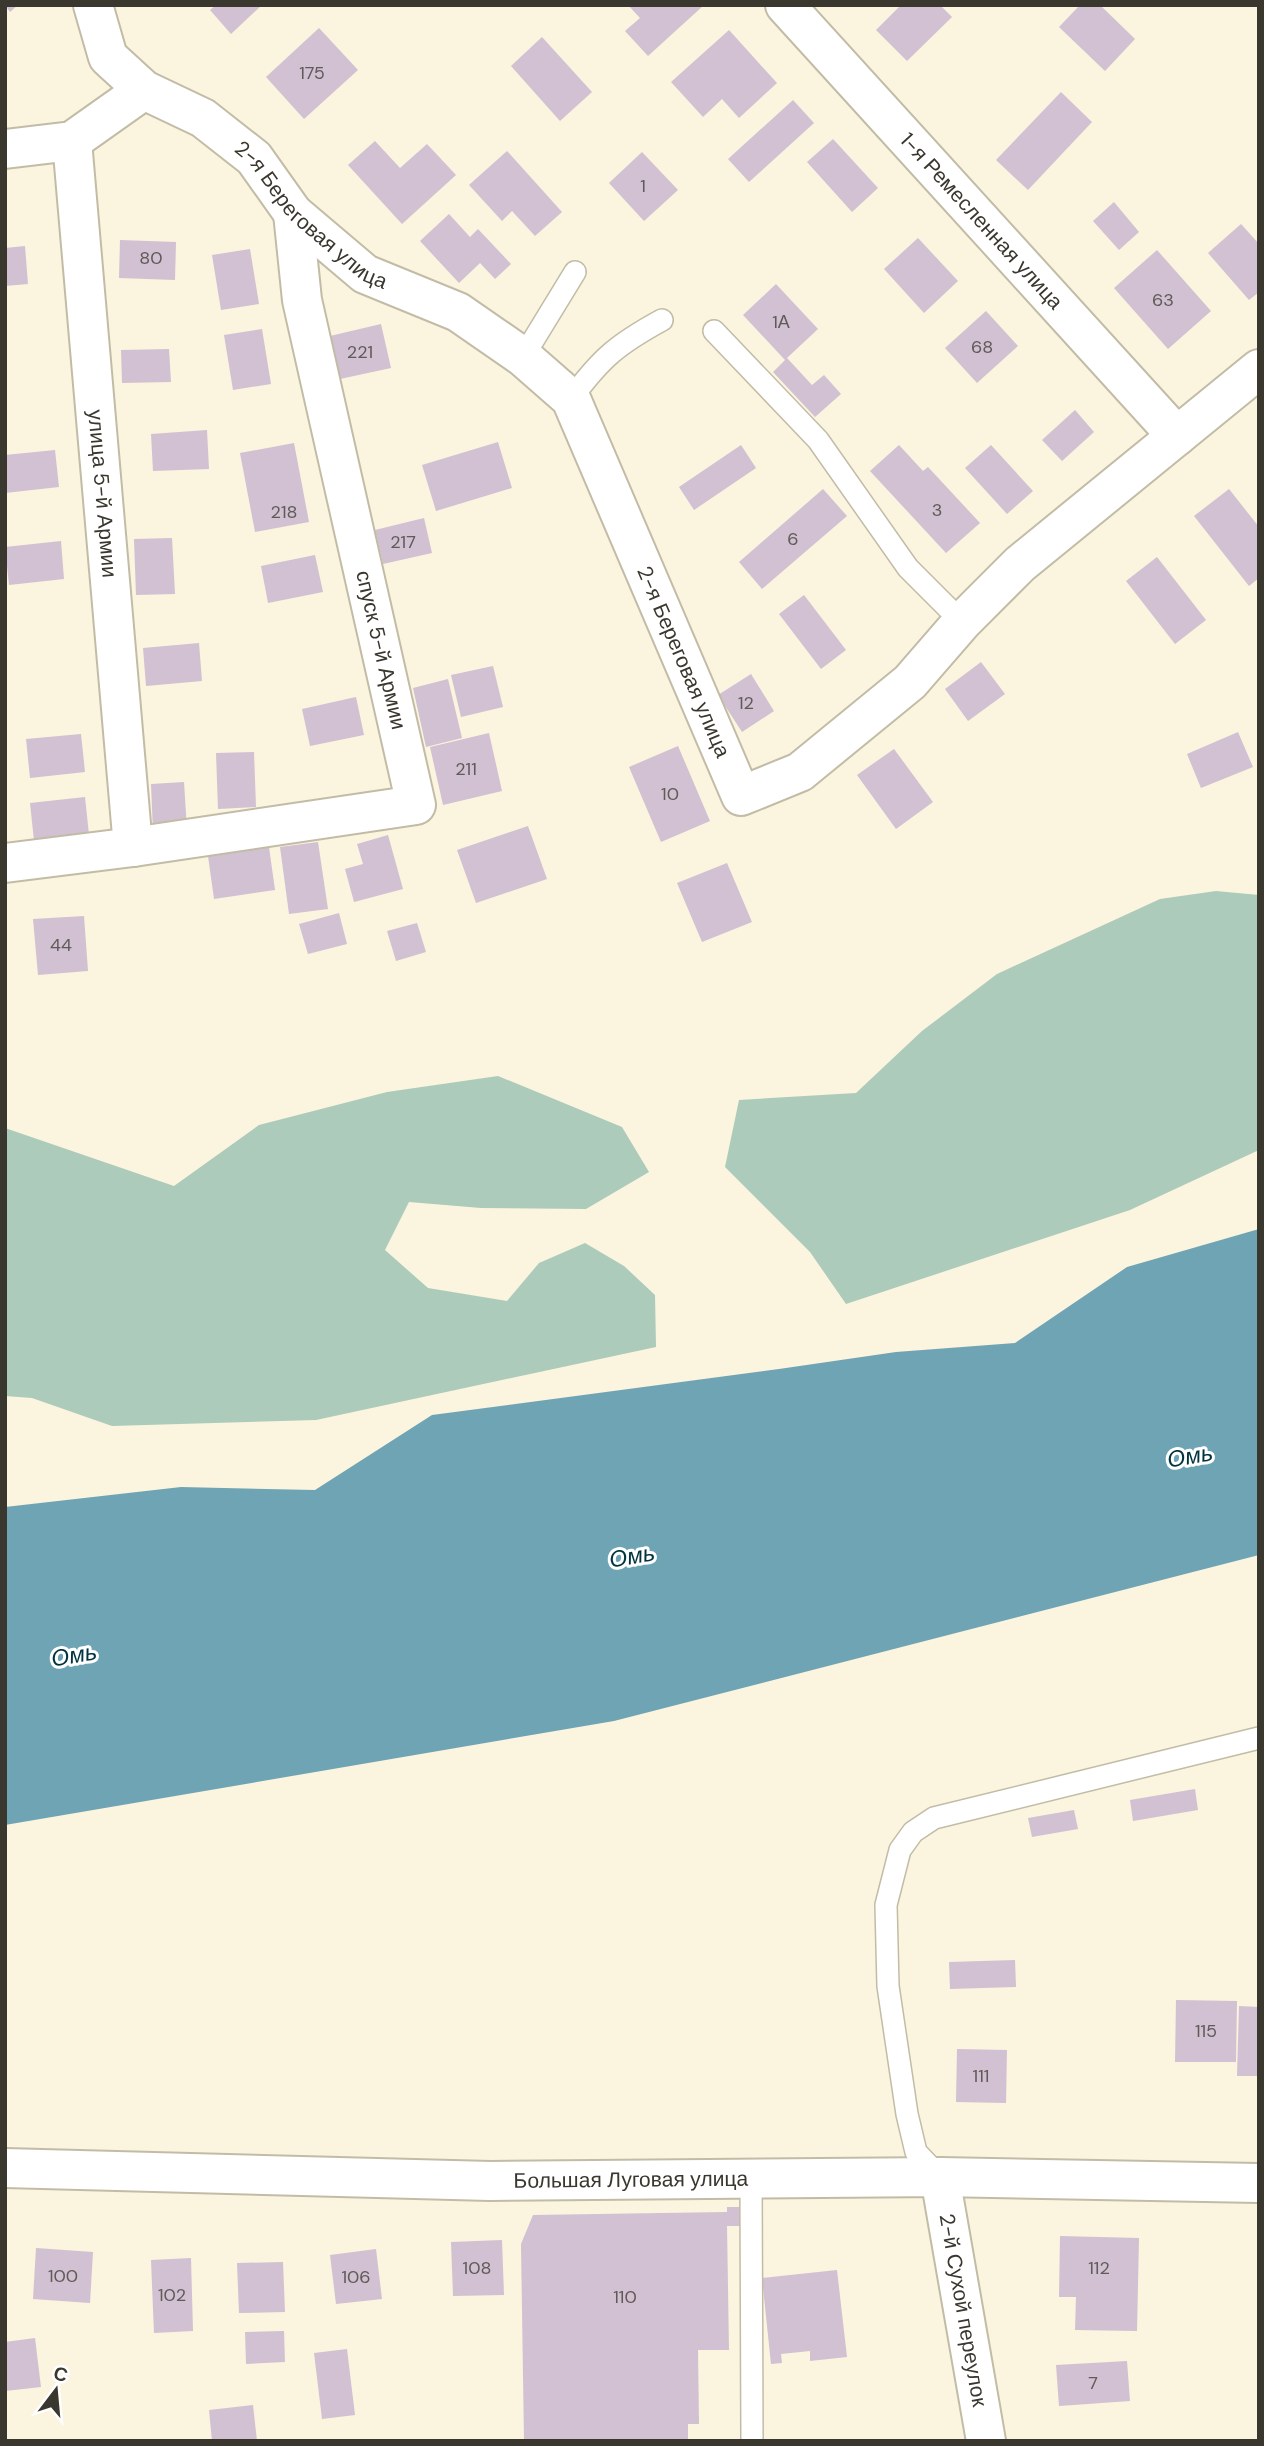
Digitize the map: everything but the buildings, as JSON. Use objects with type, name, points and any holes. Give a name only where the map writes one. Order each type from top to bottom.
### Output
[{"type":"street","points":[[5,149],[72,141],[144,90],[108,57],[93,5]]},
{"type":"street","name":"1-я Ремесленная улица","points":[[785,5],[1177,436]]},
{"type":"street","name":"2-я Береговая улица","points":[[144,90],[203,118],[254,158],[293,213],[365,274],[458,312],[523,357],[571,399],[741,796],[800,772],[910,682],[961,622],[1020,564],[1259,369]]},
{"type":"street","name":"улица 5-й Армии","points":[[72,141],[133,847]]},
{"type":"street","name":"спуск 5-й Армии","points":[[133,847],[416,805],[302,300],[293,213]]},
{"type":"street","points":[[5,863],[133,847]]},
{"type":"street","name":"Большая Луговая улица","points":[[5,2168],[491,2181],[940,2177],[1259,2183]]},
{"type":"street","name":"2-й Сухой переулок","points":[[940,2177],[986,2441]]},
{"type":"lane","points":[[523,357],[575,272]]},
{"type":"lane","points":[[571,399],[595,366],[626,339],[662,320]]},
{"type":"lane","points":[[714,331],[818,440],[908,568],[961,622]]},
{"type":"lane","points":[[940,2177],[916,2152],[907,2114],[888,1986],[886,1905],[900,1850],[913,1832],[934,1818],[1259,1738]]},
{"type":"lane","points":[[751,2179],[752,2441]]},
{"type":"green space","points":[[1216,891],[1259,895],[1259,1150],[1130,1210],[846,1304],[810,1252],[725,1167],[739,1100],[856,1093],[922,1031],[997,974],[1160,899]]},
{"type":"green space","points":[[498,1076],[622,1127],[649,1172],[586,1209],[481,1208],[409,1202],[385,1250],[428,1288],[507,1301],[539,1263],[585,1243],[624,1266],[655,1295],[656,1347],[316,1420],[112,1426],[32,1398],[5,1396],[5,1128],[174,1186],[259,1125],[387,1092]]},
{"type":"water","name":"Омь","points":[[1259,1229],[1259,1555],[614,1721],[5,1825],[5,1507],[181,1487],[315,1490],[432,1415],[896,1352],[1015,1343],[1127,1267]]}]
